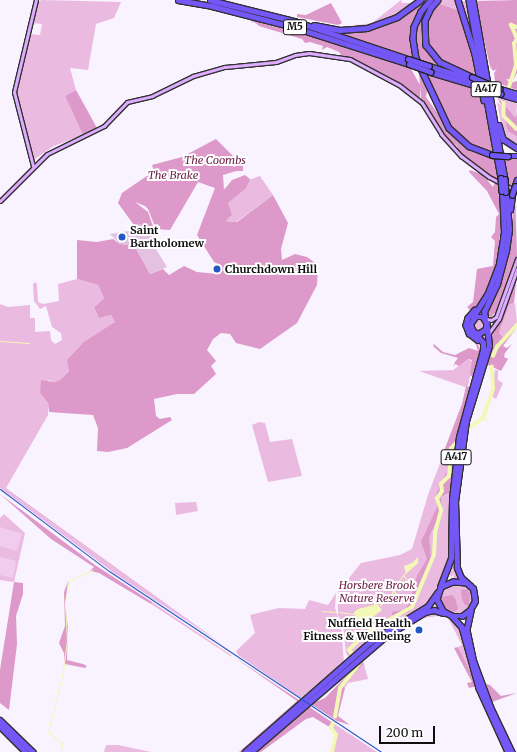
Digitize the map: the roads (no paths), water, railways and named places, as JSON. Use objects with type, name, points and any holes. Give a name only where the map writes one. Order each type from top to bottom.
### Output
[{"type":"highway","name":"M5","points":[[178,0],[286,24],[409,62],[472,78],[517,94]]},
{"type":"highway","name":"M5","points":[[210,0],[294,21],[334,29],[363,29],[393,19],[420,0]]},
{"type":"highway","points":[[431,0],[421,12],[414,27],[413,39],[416,58],[449,128],[469,146],[492,155],[517,156]]},
{"type":"highway","name":"M5","points":[[438,0],[431,8],[425,21],[426,45],[440,62],[472,78]]},
{"type":"highway","points":[[458,0],[475,54],[496,146]]},
{"type":"highway","name":"A417","points":[[470,0],[503,179]]},
{"type":"highway","name":"A417","points":[[473,0],[503,179],[509,229],[504,264],[484,310],[485,319]]},
{"type":"highway","name":"M5","points":[[294,21],[409,62],[431,72],[517,100]]},
{"type":"highway","points":[[480,37],[500,132],[507,143],[517,148]]},
{"type":"highway","points":[[509,229],[512,195],[517,180]]},
{"type":"highway","name":"A417","points":[[472,318],[483,301],[499,264],[504,232],[504,191]]},
{"type":"highway","name":"A417","points":[[245,752],[370,642],[428,606],[439,591],[451,558],[452,499],[459,437],[483,349],[479,340],[469,333],[466,325],[468,318],[483,301]]},
{"type":"highway","points":[[474,333],[482,333],[487,327],[485,319],[477,316],[472,318],[470,326],[474,333],[482,341],[483,349]]},
{"type":"highway","name":"A417","points":[[467,583],[460,576],[456,566],[454,526],[457,477],[466,421],[488,348],[487,327]]},
{"type":"highway","points":[[508,752],[479,688],[462,627],[439,605],[439,591],[448,583],[467,583],[475,595],[467,630],[474,662],[491,708],[512,752]]},
{"type":"highway","points":[[251,752],[386,636],[427,611],[436,610],[449,615],[464,615],[472,608]]},
{"type":"highway","points":[[0,720],[32,752]]},
{"type":"highway","points":[[0,726],[26,752]]},
{"type":"street","points":[[34,166],[14,92],[36,0]]},
{"type":"street","points":[[1,199],[19,184],[34,166],[52,150],[104,126],[127,102],[152,96],[193,76],[238,65],[276,62],[304,53],[334,55],[350,59],[399,85],[417,97],[457,152],[489,177],[517,191]]},
{"type":"street","points":[[488,334],[498,319],[517,259]]},
{"type":"street","points":[[485,319],[491,320],[496,317],[517,269]]},
{"type":"street","points":[[487,327],[498,319]]},
{"type":"waterway","points":[[509,87],[516,65],[514,44],[517,39],[511,25],[517,27]]},
{"type":"waterway","points":[[504,103],[504,116],[517,129]]},
{"type":"waterway","points":[[493,356],[497,347],[517,325]]},
{"type":"waterway","points":[[0,341],[29,343]]},
{"type":"waterway","points":[[468,429],[483,418],[493,389],[492,367]]},
{"type":"waterway","points":[[483,418],[487,420]]},
{"type":"waterway","points":[[366,633],[412,607],[434,555],[435,533],[441,510],[437,499],[442,491],[441,484],[449,476],[451,449],[455,444]]},
{"type":"waterway","points":[[61,752],[62,743],[48,732],[63,672],[67,641],[65,603],[69,581],[93,570]]},
{"type":"waterway","points":[[380,605],[390,598],[395,585],[405,573]]},
{"type":"waterway","points":[[403,575],[409,583]]},
{"type":"waterway","points":[[382,582],[403,599]]},
{"type":"waterway","points":[[322,611],[336,612]]},
{"type":"waterway","points":[[339,612],[354,614]]},
{"type":"waterway","points":[[352,654],[349,650],[364,635]]},
{"type":"waterway","points":[[335,717],[340,688],[360,662]]},
{"type":"waterway","points":[[332,752],[336,735],[331,728],[333,723]]},
{"type":"railway","points":[[0,489],[109,571],[381,752]]},
{"type":"place","name":"Saint Bartholomew","points":[[122,237]]},
{"type":"place","name":"Churchdown Hill","points":[[217,269]]},
{"type":"place","name":"Nuffield Health Fitness & Wellbeing","points":[[419,630]]},
{"type":"park label","name":"The Coombs","points":[[215,160]]},
{"type":"park label","name":"The Brake","points":[[173,175]]},
{"type":"park label","name":"Horsbere Brook Nature Reserve","points":[[377,592]]}]
